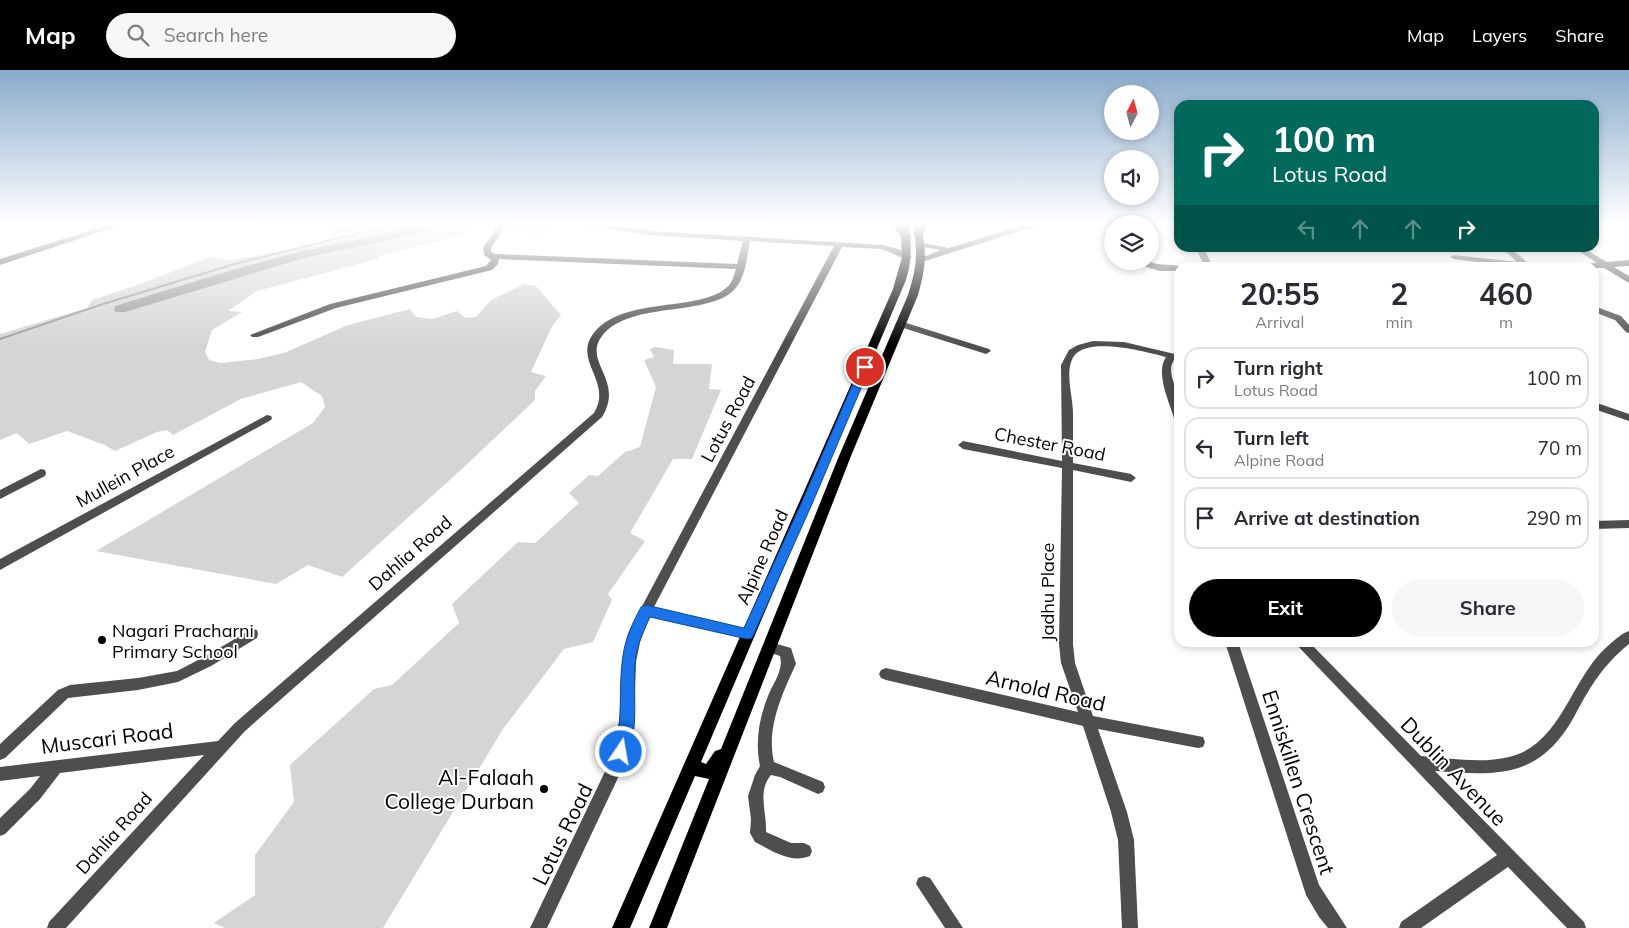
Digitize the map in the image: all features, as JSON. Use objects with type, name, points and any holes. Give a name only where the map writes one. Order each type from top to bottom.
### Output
[{"type":"main road","name":"Alpine Road","points":[[621,928],[747,634],[820,472],[906,270],[910,264]]},
{"type":"main road","name":"Alpine Road","points":[[658,928],[845,456],[913,294],[915,264]]},
{"type":"main road","points":[[820,472],[834,455],[845,456]]},
{"type":"main road","points":[[690,767],[709,772],[738,728]]},
{"type":"street","points":[[256,335],[341,304],[484,270],[494,264]]},
{"type":"street","points":[[674,264],[740,267]]},
{"type":"street","name":"Dahlia Road","points":[[55,928],[240,727],[598,416],[603,409],[606,395],[592,355],[592,348],[602,331],[614,322],[629,315],[711,298],[724,293],[734,284],[741,264]]},
{"type":"street","name":"Lotus Road","points":[[538,928],[612,775],[621,752],[626,735],[628,663],[634,638],[646,610],[829,264]]},
{"type":"street","points":[[1599,265],[1605,264]]},
{"type":"street","points":[[1605,264],[1629,280]]},
{"type":"street","points":[[1159,267],[1174,268]]},
{"type":"street","points":[[1599,311],[1629,322]]},
{"type":"street","points":[[1618,318],[1629,330]]},
{"type":"street","points":[[900,324],[986,351]]},
{"type":"street","name":"Jadhu Place","points":[[1130,928],[1126,840],[1119,812],[1068,663],[1065,608],[1068,403],[1065,371],[1071,353],[1083,345],[1099,343],[1174,357]]},
{"type":"street","points":[[1174,358],[1166,363],[1166,372],[1174,400]]},
{"type":"street","points":[[1599,407],[1629,418]]},
{"type":"street","name":"Mullein Place","points":[[0,565],[267,418]]},
{"type":"street","name":"Chester Road","points":[[963,445],[1131,478]]},
{"type":"street","points":[[0,495],[41,473]]},
{"type":"street","points":[[1599,525],[1629,524]]},
{"type":"street","points":[[646,610],[747,634]]},
{"type":"street","points":[[0,752],[63,694],[70,691],[178,676],[192,670],[252,634]]},
{"type":"street","points":[[1417,763],[1494,766],[1524,760],[1540,752],[1559,730],[1596,667],[1629,636]]},
{"type":"street","points":[[768,768],[765,756],[766,726],[774,697],[789,664],[786,652],[770,647]]},
{"type":"street","name":"Enniskillen Crescent","points":[[1233,647],[1312,889],[1325,911],[1339,928]]},
{"type":"street","name":"Dublin Avenue","points":[[1305,647],[1578,928]]},
{"type":"street","name":"Arnold Road","points":[[886,674],[1088,721],[1198,742]]},
{"type":"street","name":"Muscari Road","points":[[0,774],[220,747]]},
{"type":"street","points":[[0,829],[35,794],[57,766]]},
{"type":"street","points":[[768,768],[780,769],[807,784],[818,787]]},
{"type":"street","points":[[768,768],[762,775],[755,796],[759,819],[758,833],[764,840],[790,851],[804,851]]},
{"type":"street","points":[[1407,928],[1508,857]]},
{"type":"street","points":[[924,884],[955,928]]},
{"type":"shaded area","points":[[192,264],[358,264],[257,291],[228,311],[242,312],[212,330],[205,352],[209,360],[220,363],[258,359],[284,353],[348,325],[410,309],[416,317],[432,319],[457,311],[465,318],[476,317],[491,300],[524,284],[536,286],[561,315],[552,326],[531,372],[546,376],[535,391],[535,400],[463,468],[342,577],[308,565],[276,584],[96,551],[313,423],[325,407],[322,396],[301,382],[241,399],[173,435],[167,430],[157,432],[115,451],[105,445],[67,431],[29,444],[17,433],[0,440],[0,334],[87,308],[92,300]]},
{"type":"shaded area","points":[[656,347],[674,350],[673,364],[712,364],[709,389],[721,390],[692,459],[673,459],[630,533],[645,541],[608,594],[612,600],[593,642],[564,649],[503,729],[383,928],[225,928],[214,923],[255,895],[255,855],[294,802],[290,765],[374,689],[392,685],[459,623],[452,604],[518,542],[535,543],[579,503],[569,493],[589,475],[598,476],[625,452],[640,447],[656,387],[644,360],[654,357],[650,349]]},
{"type":"waterway","points":[[0,339],[103,304],[235,264]]},
{"type":"waterway","points":[[120,309],[236,273],[272,264]]},
{"type":"place","name":"Nagari Pracharni Primary School","points":[[102,640]]},
{"type":"place","name":"Al-Falaah College Durban","points":[[544,789]]},
{"type":"route","points":[[621,752],[626,735],[628,663],[634,638],[646,610],[747,634],[865,367]]}]
